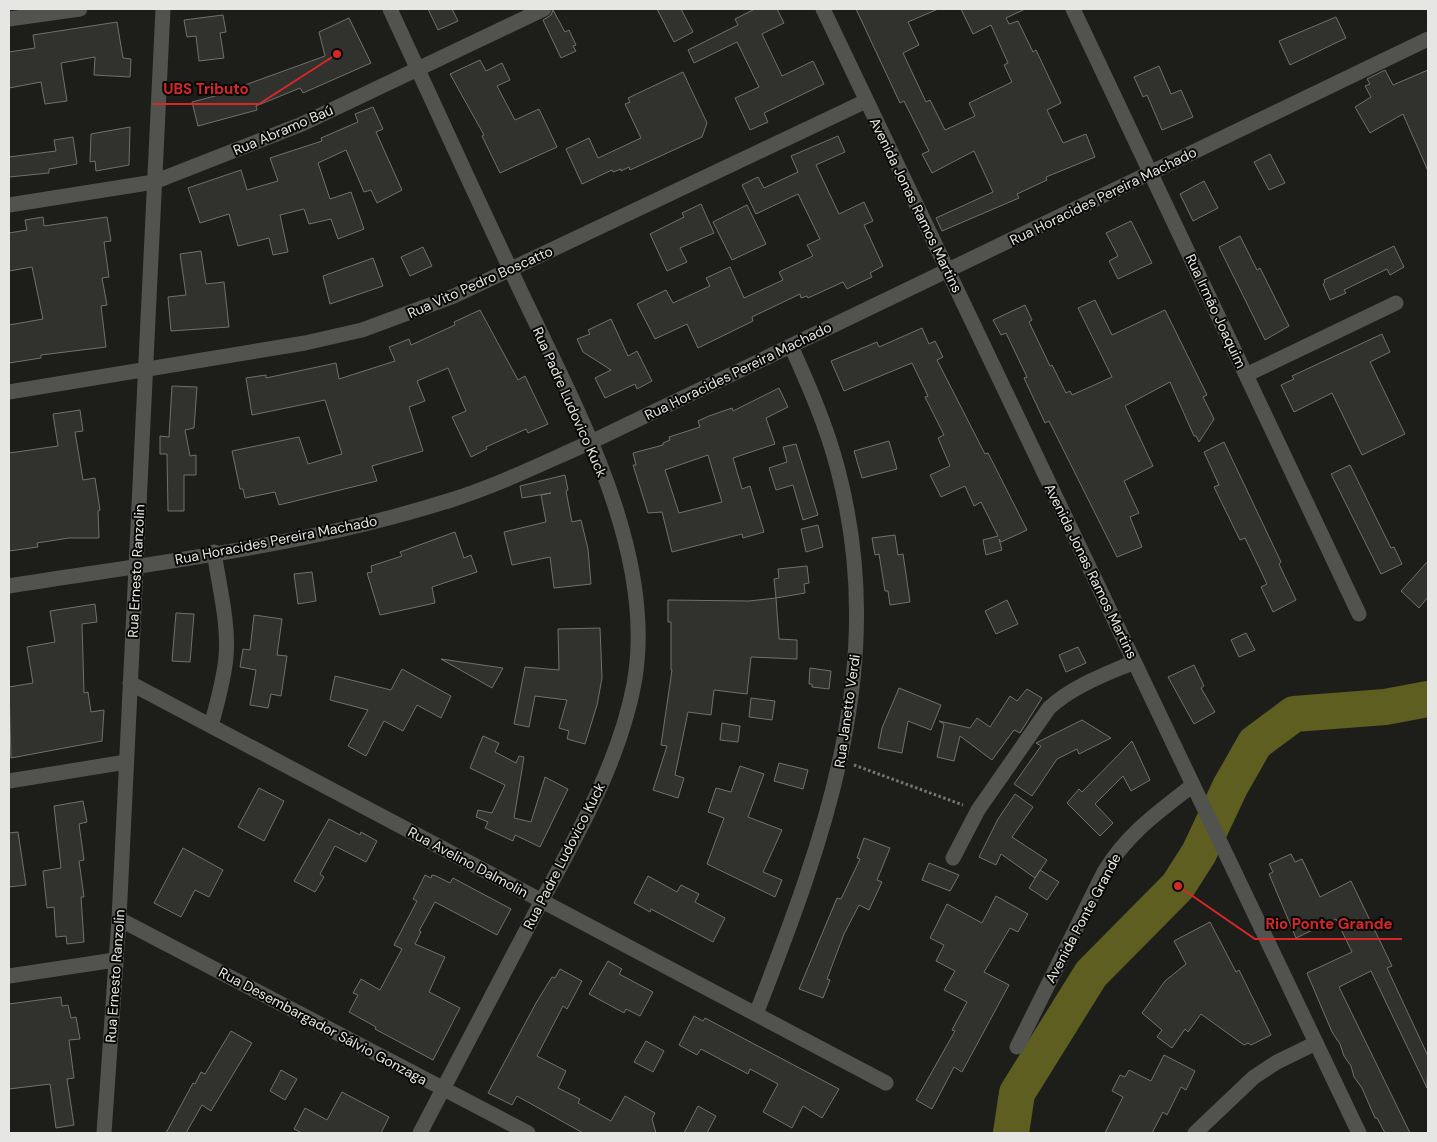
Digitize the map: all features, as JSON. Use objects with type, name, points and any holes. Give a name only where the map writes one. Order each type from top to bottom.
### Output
[{"type":"street","points":[[9,19],[80,9]]},
{"type":"street","name":"Rua Ernesto Ranzolin","points":[[104,1133],[119,919],[163,9]]},
{"type":"street","name":"Rua Padre Ludovico Kuck","points":[[390,9],[590,442],[621,526],[636,589],[639,638],[634,684],[608,768],[586,818],[420,1133]]},
{"type":"street","name":"Rua Abramo Baú","points":[[9,205],[154,182],[302,124],[544,9]]},
{"type":"street","name":"Avenida Jonas Ramos Martins","points":[[822,9],[1359,1133]]},
{"type":"street","name":"Rua Irmão Joaquim","points":[[1073,9],[1359,614]]},
{"type":"street","name":"Rua Horacides Pereira Machado","points":[[9,586],[136,566],[376,522],[452,500],[590,442],[1428,39]]},
{"type":"street","name":"Rua Vito Pedro Boscatto","points":[[9,392],[305,343],[362,330],[445,300],[866,101]]},
{"type":"street","points":[[1246,375],[1396,303]]},
{"type":"street","name":"Rua Janetto Verdi","points":[[756,1014],[799,903],[824,827],[841,760],[853,685],[858,615],[851,544],[838,470],[819,410],[791,346]]},
{"type":"street","points":[[211,726],[224,674],[226,655],[226,626],[214,552]]},
{"type":"street","points":[[953,858],[978,810],[1048,708],[1062,696],[1082,685],[1134,662]]},
{"type":"street","name":"Rua Avelino Dalmolin","points":[[130,683],[886,1083]]},
{"type":"street","points":[[9,781],[126,762]]},
{"type":"street","name":"Avenida Ponte Grande","points":[[1017,1047],[1104,872],[1118,851],[1140,826],[1193,785]]},
{"type":"street","name":"Rua Desembargador Sálvio Gonzaga","points":[[119,919],[528,1133]]},
{"type":"street","points":[[9,976],[115,960]]},
{"type":"street","points":[[1195,1133],[1254,1077],[1277,1062],[1316,1043]]},
{"type":"path","points":[[841,760],[978,810]]},
{"type":"building","points":[[428,9],[452,9],[458,21],[438,30]]},
{"type":"building","points":[[657,9],[681,9],[693,32],[674,42]]},
{"type":"building","points":[[755,9],[777,9],[784,23],[762,34],[782,76],[813,61],[824,84],[764,113],[768,122],[750,130],[735,98],[759,87],[737,42],[694,63],[688,50],[738,25],[735,19]]},
{"type":"building","points":[[856,9],[938,9],[908,22],[919,45],[903,53],[926,102],[930,100],[945,130],[975,116],[969,103],[1012,82],[1004,65],[1008,63],[991,25],[973,34],[961,9],[1025,9],[1006,18],[1009,24],[1018,21],[1033,52],[1036,50],[1061,103],[1047,110],[1063,143],[1086,134],[1095,157],[1046,177],[1047,180],[1017,194],[1019,198],[942,231],[936,218],[993,192],[974,151],[932,173],[922,154],[929,151],[904,101],[900,103]]},
{"type":"building","points":[[553,10],[565,32],[569,30],[576,45],[573,46],[576,51],[561,58],[543,20],[551,15]]},
{"type":"building","points":[[223,15],[226,32],[220,33],[224,58],[199,61],[196,36],[187,37],[184,20]]},
{"type":"building","points":[[1336,17],[1346,38],[1290,65],[1279,41]]},
{"type":"building","points":[[349,18],[371,63],[303,93],[300,88],[256,106],[257,110],[198,126],[192,102],[234,91],[234,89],[325,56],[319,32]]},
{"type":"building","points":[[117,22],[123,58],[131,59],[130,77],[94,75],[95,57],[61,63],[67,101],[45,104],[41,82],[9,88],[9,52],[35,48],[33,35]]},
{"type":"building","points":[[480,60],[486,71],[502,63],[510,80],[497,86],[515,120],[539,109],[557,147],[500,173],[482,136],[484,135],[450,74]]},
{"type":"building","points":[[1159,66],[1171,94],[1181,90],[1193,117],[1162,130],[1147,95],[1143,97],[1134,77]]},
{"type":"building","points":[[1385,70],[1393,85],[1428,70],[1428,171],[1403,114],[1370,133],[1355,107],[1371,97],[1365,86],[1370,84],[1367,79]]},
{"type":"building","points":[[683,72],[707,123],[702,137],[630,170],[629,167],[621,171],[621,169],[613,172],[612,170],[582,184],[566,149],[589,138],[598,158],[641,138],[625,104],[630,102],[628,98]]},
{"type":"building","points":[[373,107],[383,129],[376,132],[402,190],[377,203],[371,190],[364,192],[346,150],[318,163],[330,199],[351,192],[364,229],[338,239],[331,219],[309,224],[304,209],[280,215],[288,252],[273,255],[269,238],[238,246],[229,214],[200,223],[188,188],[241,170],[247,190],[278,181],[270,158],[322,141],[321,138],[358,122],[355,114]]},
{"type":"building","points":[[130,127],[129,165],[96,171],[95,161],[90,162],[91,134]]},
{"type":"building","points":[[838,136],[845,152],[816,165],[839,214],[864,202],[873,221],[864,225],[883,266],[870,273],[872,277],[847,289],[843,282],[808,298],[807,296],[801,298],[800,294],[752,317],[753,321],[698,348],[687,324],[655,339],[637,304],[666,290],[673,303],[710,286],[706,278],[730,267],[744,298],[783,280],[779,272],[813,256],[807,245],[820,239],[798,194],[756,214],[742,185],[758,177],[764,188],[798,172],[791,156]]},
{"type":"building","points":[[73,137],[77,164],[49,169],[49,173],[9,177],[9,157],[56,151],[54,140]]},
{"type":"building","points":[[1270,154],[1285,183],[1269,190],[1254,162]]},
{"type":"building","points":[[1204,181],[1218,208],[1193,221],[1180,194]]},
{"type":"building","points":[[701,204],[714,233],[680,248],[687,262],[667,271],[650,234],[684,217],[682,213]]},
{"type":"building","points":[[747,205],[766,244],[732,260],[713,222]]},
{"type":"building","points":[[43,217],[44,226],[107,217],[111,241],[104,242],[109,277],[102,278],[107,305],[101,306],[106,347],[41,355],[41,358],[9,363],[9,325],[43,319],[32,267],[9,271],[9,233],[27,230],[25,220]]},
{"type":"building","points":[[1131,221],[1152,263],[1118,279],[1109,261],[1118,256],[1106,233]]},
{"type":"building","points":[[1240,236],[1257,270],[1260,268],[1289,326],[1265,340],[1219,247]]},
{"type":"building","points":[[1394,246],[1404,267],[1390,275],[1387,269],[1344,290],[1346,293],[1330,300],[1323,284],[1324,280]]},
{"type":"building","points":[[423,247],[432,266],[410,276],[401,257]]},
{"type":"building","points":[[201,251],[206,284],[224,282],[229,327],[171,331],[168,297],[186,295],[180,254]]},
{"type":"building","points":[[373,258],[383,286],[330,304],[323,276]]},
{"type":"building","points":[[1095,300],[1112,335],[1165,310],[1207,395],[1203,397],[1214,419],[1199,442],[1196,436],[1194,436],[1170,382],[1125,406],[1153,466],[1124,481],[1139,513],[1130,517],[1142,547],[1117,557],[1049,421],[1045,423],[1024,378],[1027,377],[1006,333],[1001,335],[993,320],[1025,305],[1032,320],[1029,322],[1050,366],[1052,365],[1066,393],[1070,391],[1072,395],[1112,377],[1078,308]]},
{"type":"building","points":[[480,310],[518,380],[525,376],[548,424],[528,433],[526,429],[486,447],[487,449],[471,457],[452,417],[466,411],[448,368],[417,381],[425,401],[409,407],[423,451],[372,466],[377,481],[279,505],[275,492],[245,498],[243,489],[240,489],[232,451],[299,437],[308,464],[342,454],[325,400],[252,415],[246,378],[266,375],[266,378],[336,363],[339,379],[395,361],[389,347],[409,339],[411,345],[455,325],[454,322]]},
{"type":"building","points":[[611,319],[628,356],[637,351],[652,381],[637,389],[635,384],[605,398],[595,378],[611,370],[583,352],[577,339],[590,334],[588,330]]},
{"type":"building","points":[[922,328],[929,344],[935,341],[943,357],[937,360],[985,454],[988,453],[1027,530],[1001,542],[999,539],[1002,550],[986,555],[983,540],[998,536],[981,502],[974,506],[965,486],[941,497],[930,475],[950,466],[938,438],[944,435],[925,397],[928,396],[912,363],[844,391],[831,361],[877,342],[879,347]]},
{"type":"building","points":[[1382,334],[1390,352],[1370,362],[1405,434],[1362,455],[1332,393],[1294,412],[1281,385],[1294,379],[1292,376]]},
{"type":"building","points":[[172,386],[197,387],[194,428],[185,430],[190,456],[196,455],[196,475],[184,475],[184,511],[168,511],[167,454],[160,454],[160,436],[169,437]]},
{"type":"building","points":[[779,388],[788,407],[766,418],[775,444],[733,458],[742,489],[750,486],[764,532],[743,538],[742,534],[672,552],[662,512],[648,513],[633,465],[636,465],[633,453],[663,445],[663,443],[670,440],[669,437],[700,427],[698,421],[709,416],[732,408],[733,411]],"holes":[[[708,455],[722,502],[679,513],[665,470]]]},
{"type":"building","points":[[80,410],[83,431],[75,432],[83,480],[95,478],[100,510],[98,511],[99,538],[69,538],[37,543],[38,547],[9,551],[9,453],[58,446],[53,414]]},
{"type":"building","points":[[889,441],[897,469],[862,478],[854,451]]},
{"type":"building","points":[[1224,442],[1281,562],[1279,564],[1296,600],[1273,612],[1261,587],[1267,584],[1245,538],[1240,540],[1214,487],[1219,485],[1204,452]]},
{"type":"building","points":[[796,444],[818,515],[803,520],[793,485],[776,490],[769,468],[787,462],[783,447]]},
{"type":"building","points":[[1350,465],[1391,548],[1394,547],[1402,564],[1381,574],[1331,474]]},
{"type":"building","points":[[565,475],[572,522],[581,520],[588,549],[591,584],[554,588],[550,557],[512,565],[504,532],[546,522],[541,495],[551,493],[522,498],[520,486]]},
{"type":"building","points":[[818,525],[823,547],[806,552],[801,529]]},
{"type":"building","points":[[455,532],[464,558],[471,555],[477,572],[432,587],[435,603],[380,615],[367,573],[372,572],[371,566],[402,556],[400,552]]},
{"type":"building","points":[[895,535],[898,555],[903,554],[910,602],[890,605],[888,591],[885,591],[879,554],[875,555],[872,538]]},
{"type":"building","points":[[1428,561],[1428,597],[1419,608],[1401,591]]},
{"type":"building","points":[[807,566],[809,583],[804,584],[805,593],[776,598],[774,579],[779,578],[778,569]]},
{"type":"building","points":[[312,572],[316,601],[298,604],[294,574]]},
{"type":"building","points":[[776,598],[779,639],[797,640],[797,659],[751,657],[747,694],[714,690],[711,715],[688,712],[675,775],[684,778],[678,798],[653,790],[667,746],[661,745],[672,670],[671,622],[668,622],[668,600],[749,601]]},
{"type":"building","points":[[1007,600],[1018,624],[996,634],[985,611]]},
{"type":"building","points":[[95,604],[97,622],[82,624],[84,693],[88,692],[91,712],[104,710],[102,741],[11,758],[9,687],[33,683],[27,647],[55,642],[50,611]]},
{"type":"building","points":[[176,613],[194,614],[190,662],[172,661]]},
{"type":"building","points":[[254,615],[282,619],[277,655],[287,656],[281,696],[271,694],[268,708],[250,705],[256,670],[240,667],[243,649],[250,650]]},
{"type":"building","points":[[600,628],[602,678],[597,705],[585,744],[567,739],[569,731],[559,728],[567,700],[535,696],[529,727],[514,724],[525,667],[559,670],[558,629]]},
{"type":"building","points":[[1246,633],[1255,650],[1239,657],[1231,640]]},
{"type":"building","points":[[1078,647],[1086,663],[1066,672],[1059,655]]},
{"type":"building","points":[[441,659],[503,668],[492,688]]},
{"type":"building","points":[[1194,665],[1204,686],[1201,688],[1215,712],[1194,724],[1168,677]]},
{"type":"building","points":[[810,668],[831,671],[829,689],[812,687],[812,684],[809,684]]},
{"type":"building","points":[[402,669],[451,696],[441,718],[417,705],[403,731],[384,721],[366,756],[348,746],[368,710],[330,700],[335,676],[391,690]]},
{"type":"building","points":[[899,688],[941,705],[931,730],[908,721],[902,753],[878,748],[882,728]]},
{"type":"building","points":[[1027,689],[1042,698],[1020,733],[1014,730],[992,760],[960,736],[954,761],[937,757],[944,724],[939,721],[970,728],[977,718],[990,727],[1010,696],[1017,701]]},
{"type":"building","points":[[751,698],[775,701],[772,720],[749,717]]},
{"type":"building","points":[[1082,720],[1111,738],[1079,754],[1077,749],[1057,759],[1032,796],[1014,784],[1041,746],[1036,743]]},
{"type":"building","points":[[722,723],[740,726],[738,742],[720,740]]},
{"type":"building","points":[[483,736],[499,743],[495,752],[516,763],[519,756],[524,757],[514,818],[531,822],[545,777],[568,789],[540,847],[515,835],[513,841],[485,828],[488,822],[476,817],[478,810],[492,813],[505,785],[470,768]]},
{"type":"building","points":[[1132,741],[1150,780],[1131,791],[1123,776],[1095,804],[1113,823],[1100,836],[1067,803],[1079,789],[1082,792]]},
{"type":"building","points":[[779,763],[808,770],[803,789],[774,781]]},
{"type":"building","points":[[740,766],[764,774],[748,817],[782,830],[763,872],[782,880],[775,897],[707,864],[724,818],[708,812],[716,788],[731,792]]},
{"type":"building","points":[[259,788],[284,801],[264,841],[238,827]]},
{"type":"building","points":[[1015,794],[1033,807],[1012,837],[1047,860],[1035,878],[1001,854],[996,865],[979,857],[998,819]]},
{"type":"building","points":[[83,801],[87,822],[79,824],[84,860],[79,861],[84,897],[81,897],[84,942],[67,944],[66,936],[56,937],[54,907],[47,908],[43,871],[61,868],[54,806]]},
{"type":"building","points":[[329,819],[360,835],[361,832],[377,841],[366,862],[335,846],[320,874],[324,877],[315,892],[294,881]]},
{"type":"building","points":[[18,832],[26,885],[9,887],[9,833]]},
{"type":"building","points":[[864,838],[890,848],[877,880],[882,882],[869,910],[859,905],[844,934],[827,979],[830,980],[823,998],[799,989],[837,898],[841,899],[860,859],[857,858]]},
{"type":"building","points":[[183,848],[223,870],[209,897],[195,890],[181,917],[154,903]]},
{"type":"building","points":[[1291,854],[1295,862],[1302,859],[1320,897],[1351,881],[1392,966],[1387,968],[1428,1056],[1427,1088],[1371,971],[1339,987],[1410,1133],[1385,1133],[1377,1118],[1375,1118],[1362,1088],[1354,1077],[1351,1066],[1344,1056],[1340,1044],[1332,1032],[1307,973],[1352,952],[1336,919],[1296,938],[1269,874],[1273,872],[1269,864]]},
{"type":"building","points":[[929,863],[959,875],[950,891],[922,880]]},
{"type":"building","points":[[1040,870],[1059,882],[1047,900],[1029,888]]},
{"type":"building","points":[[425,875],[431,878],[432,875],[436,876],[450,883],[453,878],[511,909],[497,935],[435,902],[419,931],[421,932],[415,944],[445,957],[429,992],[460,1008],[433,1060],[375,1029],[376,1027],[349,1012],[358,995],[353,993],[361,979],[380,990],[402,949],[394,945],[417,901],[413,899]]},
{"type":"building","points":[[648,876],[677,892],[681,885],[699,894],[695,902],[725,918],[713,942],[651,909],[650,912],[634,903]]},
{"type":"building","points":[[996,896],[1028,914],[1018,932],[1010,928],[984,972],[1009,985],[962,1072],[954,1067],[932,1109],[916,1100],[955,1031],[952,1030],[967,1002],[944,990],[955,971],[936,961],[944,945],[930,938],[947,904],[982,923]]},
{"type":"building","points":[[1210,922],[1236,972],[1239,970],[1271,1035],[1251,1045],[1248,1043],[1244,1045],[1201,1014],[1188,1032],[1185,1029],[1172,1048],[1157,1037],[1162,1030],[1142,1013],[1165,981],[1186,964],[1174,941]]},
{"type":"building","points":[[608,961],[622,969],[619,974],[653,992],[640,1016],[626,1009],[624,1013],[589,994]]},
{"type":"building","points":[[560,969],[582,981],[567,1009],[563,1006],[537,1056],[566,1071],[558,1088],[580,1099],[578,1103],[611,1121],[625,1096],[655,1113],[652,1119],[656,1133],[583,1133],[517,1096],[512,1105],[488,1093],[536,1003],[552,977],[555,978]]},
{"type":"building","points":[[61,997],[62,1006],[68,1005],[71,1018],[76,1017],[80,1039],[69,1040],[74,1078],[67,1079],[74,1125],[56,1128],[50,1084],[9,1089],[9,1004]]},
{"type":"building","points":[[694,1016],[703,1021],[705,1018],[839,1089],[822,1118],[803,1106],[792,1128],[763,1112],[778,1084],[750,1069],[748,1074],[701,1049],[697,1055],[679,1045]]},
{"type":"building","points":[[231,1031],[252,1043],[211,1111],[202,1105],[186,1133],[166,1133],[193,1083],[195,1084],[201,1072],[205,1074]]},
{"type":"building","points":[[646,1041],[664,1051],[653,1072],[634,1062]]},
{"type":"building","points":[[1164,1055],[1195,1071],[1186,1090],[1181,1087],[1167,1115],[1163,1112],[1152,1133],[1105,1133],[1123,1097],[1112,1091],[1120,1075],[1125,1077],[1129,1070],[1151,1081]]},
{"type":"building","points":[[281,1070],[297,1079],[285,1100],[270,1091]]},
{"type":"building","points":[[342,1092],[389,1117],[381,1133],[302,1133],[294,1129],[305,1108],[327,1120]]},
{"type":"building","points":[[698,1106],[716,1116],[707,1133],[684,1133]]},
{"type":"waterway","points":[[1011,1133],[1017,1093],[1091,974],[1178,886],[1199,853],[1230,787],[1255,743],[1294,714],[1385,707],[1428,699]]},
{"type":"place","name":"UBS Tributo","points":[[337,54]]},
{"type":"place","name":"Rio Ponte Grande","points":[[1178,886]]}]
